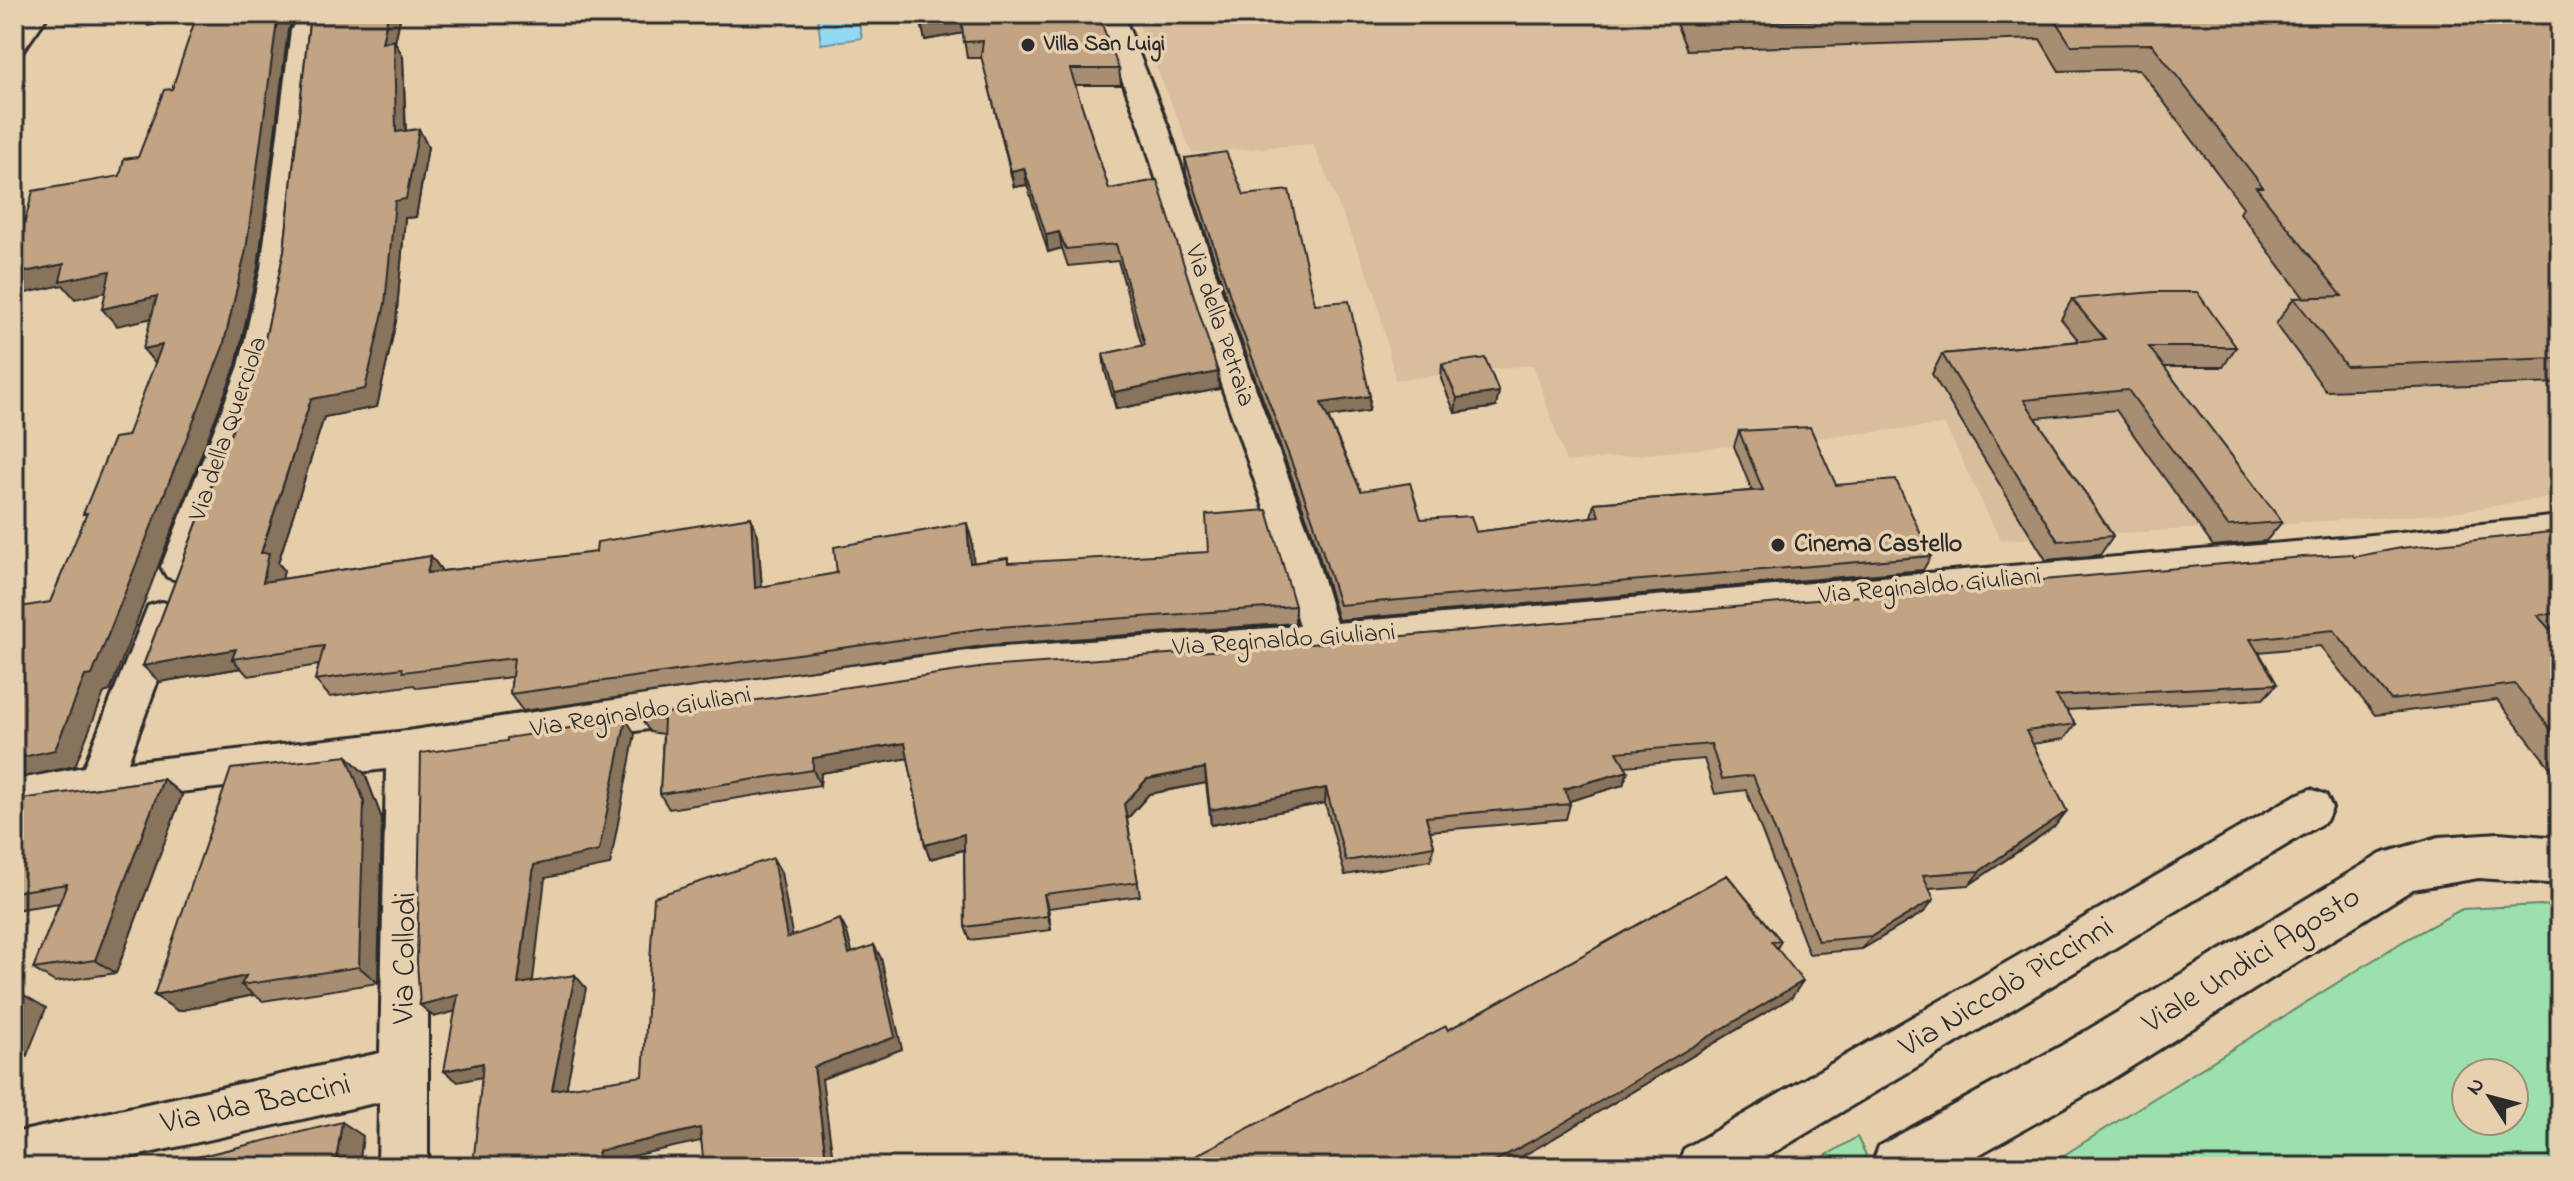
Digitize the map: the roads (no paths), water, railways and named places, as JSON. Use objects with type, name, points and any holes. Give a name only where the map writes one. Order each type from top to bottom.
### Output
[{"type":"main road","name":"Viale Undici Agosto","points":[[1900,1167],[1948,1150],[2399,870],[2432,859],[2489,853],[2560,861]]},
{"type":"street","points":[[14,45],[36,14]]},
{"type":"street","name":"Via della Querciola","points":[[99,783],[256,366],[277,268],[304,30],[313,14]]},
{"type":"street","name":"Via della Petraia","points":[[1110,14],[1155,129],[1218,330],[1292,536],[1322,640]]},
{"type":"street","name":"Via Reginaldo Giuliani","points":[[14,798],[99,783],[407,749],[759,695],[990,664],[1322,640],[2341,552],[2560,530]]},
{"type":"street","name":"Via Collodi","points":[[403,1167],[407,749]]},
{"type":"street","name":"Via Niccolò Piccinni","points":[[1702,1167],[2311,808]]},
{"type":"street","name":"Via Ida Baccini","points":[[14,1158],[404,1072]]},
{"type":"water","points":[[817,14],[857,14],[862,38],[821,44]]},
{"type":"place","name":"Villa San Luigi","points":[[1028,45]]},
{"type":"place","name":"Cinema Castello","points":[[1778,545]]}]
